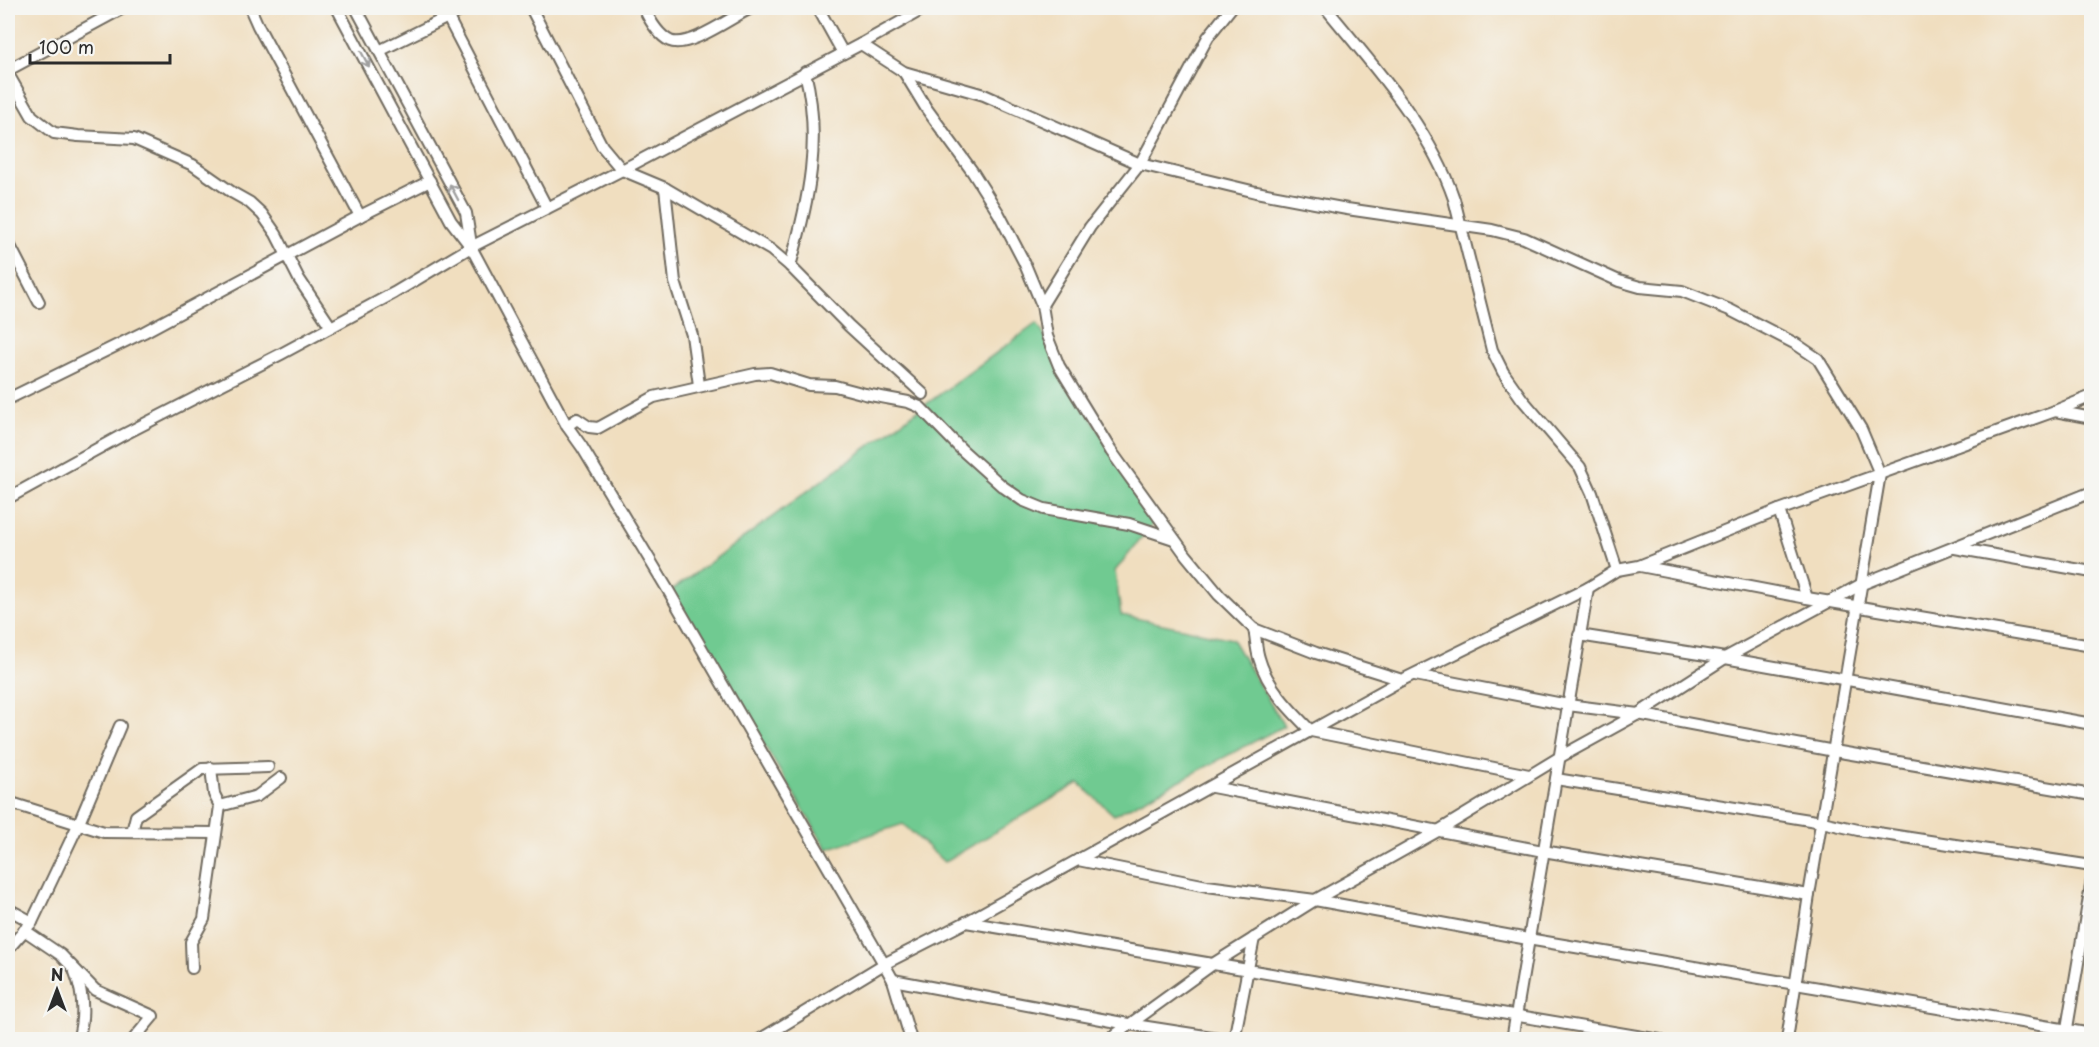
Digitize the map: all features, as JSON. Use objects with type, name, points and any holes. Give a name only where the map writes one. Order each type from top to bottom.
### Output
[{"type":"street","points":[[8,70],[123,8]]},
{"type":"street","points":[[250,8],[360,216]]},
{"type":"street","points":[[337,8],[451,221],[471,247],[567,426],[668,590],[893,980],[911,1040]]},
{"type":"street","points":[[356,8],[466,213],[471,247]]},
{"type":"street","points":[[379,51],[445,12],[466,8]]},
{"type":"street","points":[[531,8],[603,146],[622,170],[665,188],[764,246],[790,266],[842,320],[922,393]]},
{"type":"street","points":[[644,8],[663,36],[679,43],[705,33],[735,11],[751,8]]},
{"type":"street","points":[[819,8],[843,53]]},
{"type":"street","points":[[8,498],[119,437],[332,327],[471,247],[861,44],[907,11],[925,8]]},
{"type":"street","points":[[1042,305],[1090,227],[1140,164],[1208,37],[1230,8]]},
{"type":"street","points":[[1326,8],[1394,91],[1434,150],[1447,178],[1461,226],[1492,350],[1521,399],[1580,467],[1592,493],[1617,570]]},
{"type":"street","points":[[445,12],[547,208]]},
{"type":"street","points":[[861,44],[904,72],[984,95],[1140,164],[1256,192],[1347,209],[1492,230],[1524,238],[1619,281],[1640,287],[1682,291],[1730,310],[1818,358],[1861,429],[1880,474],[1809,895],[1787,1040]]},
{"type":"street","points":[[790,266],[801,228],[814,155],[813,117],[805,72]]},
{"type":"street","points":[[904,72],[926,108],[972,171],[999,213],[1024,262],[1042,305],[1047,336],[1059,366],[1111,451],[1174,539],[1219,594],[1254,629],[1316,653],[1402,680]]},
{"type":"street","points":[[8,74],[32,116],[54,132],[78,136],[134,139],[194,165],[232,193],[249,202],[262,214],[288,255],[299,279],[332,327]]},
{"type":"street","points":[[8,399],[144,332],[429,181]]},
{"type":"street","points":[[665,188],[675,282],[692,335],[699,385]]},
{"type":"street","points":[[8,242],[39,302]]},
{"type":"street","points":[[567,426],[577,419],[593,428],[604,426],[654,397],[699,385],[770,373],[809,385],[835,386],[908,402],[920,407],[961,449],[1002,486],[1022,500],[1044,509],[1129,524],[1174,539]]},
{"type":"street","points":[[762,1038],[884,964],[966,922],[1402,680],[1588,588],[1617,570],[1640,566],[1779,510],[2091,396]]},
{"type":"street","points":[[2055,411],[2091,418]]},
{"type":"street","points":[[1108,1040],[1213,964],[1254,938],[1438,831],[1528,775],[1638,714],[1725,658],[1862,584],[2091,492]]},
{"type":"street","points":[[1779,510],[1807,598]]},
{"type":"street","points":[[1954,548],[2091,572]]},
{"type":"street","points":[[1640,566],[1807,598],[2091,646]]},
{"type":"street","points":[[1512,1040],[1588,588]]},
{"type":"street","points":[[1254,629],[1259,658],[1270,683],[1311,731],[1528,775]]},
{"type":"street","points":[[1579,636],[1725,658],[2091,724]]},
{"type":"street","points":[[1414,675],[1568,705],[1638,714],[1834,752],[2091,795]]},
{"type":"street","points":[[8,950],[28,926],[79,823],[120,726]]},
{"type":"street","points":[[132,832],[136,816],[200,770],[268,767]]},
{"type":"street","points":[[192,968],[191,942],[204,919],[220,806],[214,794],[210,768]]},
{"type":"street","points":[[220,806],[256,796],[281,778]]},
{"type":"street","points":[[1556,779],[1822,822],[1858,830],[2091,866]]},
{"type":"street","points":[[1212,787],[1543,850],[1809,895]]},
{"type":"street","points":[[8,802],[104,832],[216,833]]},
{"type":"street","points":[[1078,860],[1219,888],[1316,900],[1795,984],[2066,1035],[2091,1034]]},
{"type":"street","points":[[2066,1035],[2086,943],[2091,880]]},
{"type":"street","points":[[8,909],[61,955],[95,990],[153,1016],[133,1040]]},
{"type":"street","points":[[966,922],[1660,1040]]},
{"type":"street","points":[[893,980],[1128,1024],[1232,1040],[1254,938]]},
{"type":"street","points":[[73,967],[83,995],[81,1030],[78,1040]]},
{"type":"street","points":[[762,1038],[784,1040]]},
{"type":"green space","points":[[1037,323],[1153,524],[1115,571],[1121,615],[1232,639],[1284,726],[1114,815],[1079,783],[944,862],[903,824],[827,849],[671,591]]}]
